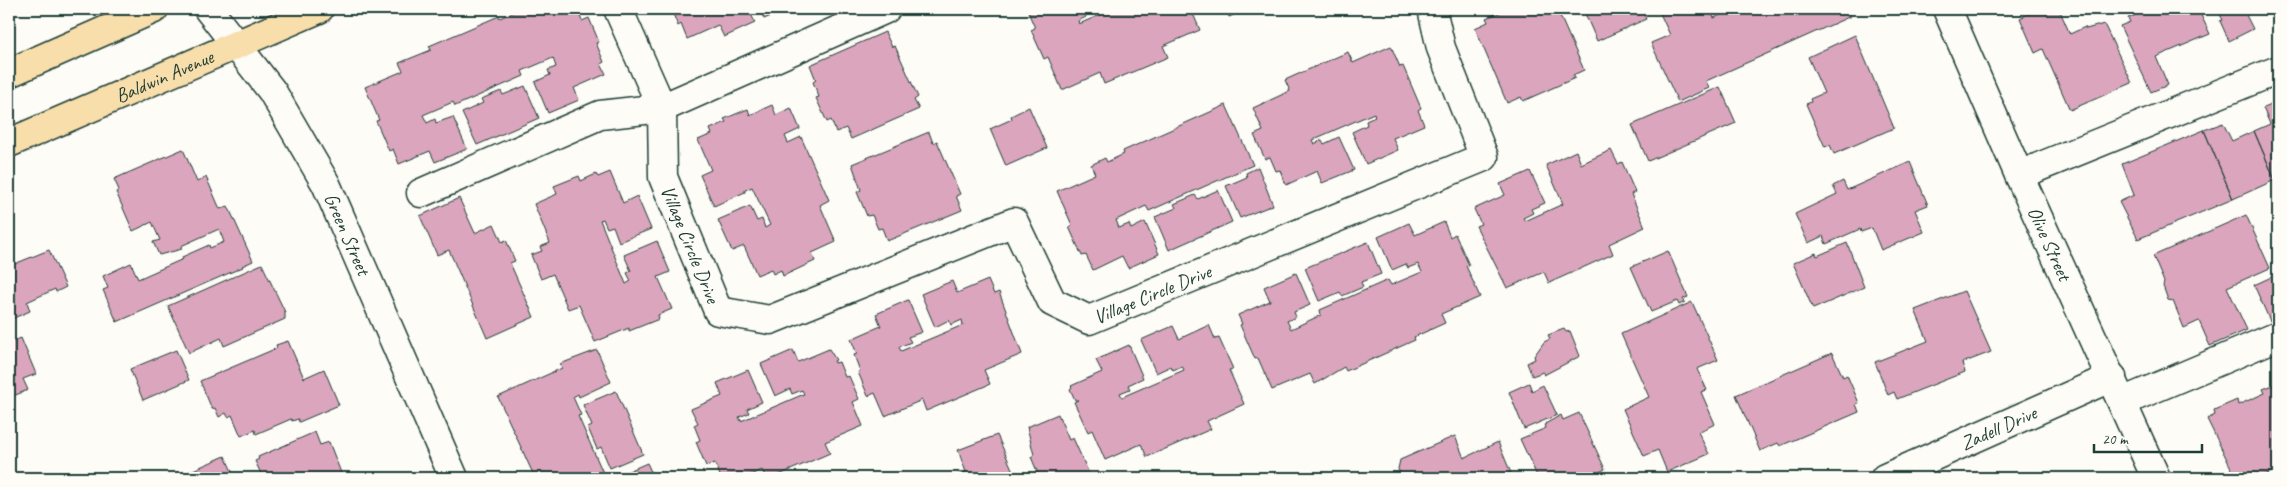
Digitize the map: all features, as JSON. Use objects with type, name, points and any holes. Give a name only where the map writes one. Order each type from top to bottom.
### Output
[{"type":"main road","points":[[9,72],[154,9]]},
{"type":"main road","name":"Baldwin Avenue","points":[[9,143],[319,9]]},
{"type":"street","name":"Green Street","points":[[208,9],[272,91],[326,184],[454,478]]},
{"type":"street","name":"Village Circle Drive","points":[[618,9],[662,108],[663,177],[718,311],[770,320],[1014,222],[1052,302],[1089,320],[1484,157],[1441,48],[1432,9]]},
{"type":"street","points":[[421,194],[600,115],[662,108],[886,9]]},
{"type":"street","name":"Olive Street","points":[[1947,9],[2019,175],[2112,377],[2156,478]]},
{"type":"street","points":[[2019,175],[2278,70]]},
{"type":"street","points":[[2122,402],[2278,336]]},
{"type":"street","name":"Zadell Drive","points":[[1885,478],[2112,377]]},
{"type":"building","points":[[515,9],[532,9],[533,12],[540,9],[577,9],[582,21],[589,18],[599,42],[596,43],[604,62],[601,64],[606,74],[574,88],[579,100],[548,113],[535,82],[550,75],[548,70],[556,67],[553,58],[522,71],[524,76],[455,106],[453,102],[423,115],[427,123],[435,119],[436,123],[453,117],[467,149],[435,162],[430,151],[399,164],[393,149],[389,151],[376,121],[379,120],[365,87],[403,71],[399,63],[431,50],[429,46],[499,16],[500,18],[515,11]]},
{"type":"building","points":[[671,9],[749,9],[755,23],[724,37],[718,25],[687,39],[681,24],[678,26]]},
{"type":"building","points":[[760,9],[788,9],[764,19]]},
{"type":"building","points":[[1036,9],[1093,9],[1085,12],[1086,17],[1078,21],[1079,24],[1114,9],[1191,9],[1200,30],[1163,46],[1168,57],[1104,84],[1100,73],[1062,90],[1048,57],[1044,59],[1031,30],[1035,28],[1028,12]]},
{"type":"building","points":[[1226,9],[1248,9],[1229,17]]},
{"type":"building","points":[[1500,9],[1557,9],[1584,70],[1573,75],[1575,78],[1523,101],[1521,97],[1507,103],[1475,28],[1488,22],[1486,18],[1501,12]]},
{"type":"building","points":[[1583,9],[1642,9],[1646,19],[1597,41]]},
{"type":"building","points":[[1658,9],[1710,9],[1714,18],[1733,9],[1848,9],[1851,16],[1706,81],[1709,88],[1678,102],[1651,43],[1670,35]]},
{"type":"building","points":[[2039,9],[2059,9],[2070,34],[2085,27],[2086,29],[2104,24],[2132,83],[2070,110],[2043,49],[2035,53],[2020,18]]},
{"type":"building","points":[[2149,9],[2198,9],[2210,34],[2156,57],[2168,85],[2151,92],[2120,26],[2130,22],[2128,18]]},
{"type":"building","points":[[2217,9],[2261,9],[2246,15],[2253,29],[2229,41],[2220,21],[2223,20]]},
{"type":"building","points":[[885,32],[892,47],[895,46],[918,97],[914,100],[919,109],[851,139],[846,128],[836,132],[831,120],[827,122],[816,98],[819,97],[813,82],[816,80],[810,65]]},
{"type":"building","points":[[1855,35],[1894,128],[1834,154],[1830,145],[1825,147],[1806,104],[1811,102],[1810,99],[1824,93],[1808,57]]},
{"type":"building","points":[[1391,46],[1400,67],[1403,66],[1421,108],[1418,110],[1424,125],[1393,138],[1398,150],[1366,164],[1352,132],[1367,125],[1366,121],[1375,117],[1374,113],[1312,140],[1314,144],[1322,140],[1324,144],[1339,137],[1354,170],[1322,183],[1317,171],[1286,185],[1280,170],[1276,171],[1270,157],[1265,159],[1254,135],[1263,131],[1253,108],[1290,91],[1285,80],[1348,52],[1353,63]]},
{"type":"building","points":[[525,86],[539,118],[477,145],[462,113],[483,103],[481,99],[501,91],[503,95]]},
{"type":"building","points":[[1720,87],[1736,123],[1648,161],[1632,125]]},
{"type":"building","points":[[2278,102],[2278,179],[2275,180],[2254,131],[2270,124],[2263,108]]},
{"type":"building","points":[[772,105],[776,115],[791,108],[800,129],[785,136],[788,143],[801,137],[829,200],[820,205],[836,242],[812,253],[815,261],[783,276],[781,270],[773,274],[771,269],[757,275],[744,246],[732,251],[718,220],[750,206],[757,221],[762,219],[765,228],[770,225],[752,187],[714,206],[700,175],[711,170],[698,140],[712,134],[710,129],[726,122],[724,119],[748,109],[750,115]]},
{"type":"building","points":[[1226,105],[1253,165],[1149,211],[1146,206],[1116,220],[1119,228],[1129,224],[1131,229],[1145,222],[1159,254],[1128,268],[1122,256],[1093,270],[1086,255],[1082,256],[1069,227],[1072,225],[1057,191],[1095,174],[1091,165],[1105,158],[1107,162],[1124,154],[1123,151]]},
{"type":"building","points":[[1029,107],[1047,148],[1006,166],[990,129],[1012,119],[1011,116]]},
{"type":"building","points":[[2223,123],[2232,141],[2254,131],[2275,180],[2233,199],[2204,130]]},
{"type":"building","points":[[2204,130],[2233,199],[2138,239],[2119,202],[2134,195],[2122,164]]},
{"type":"building","points":[[929,132],[933,143],[937,141],[960,194],[956,196],[962,210],[887,241],[882,228],[878,229],[872,215],[867,216],[857,192],[861,190],[852,164]]},
{"type":"building","points":[[183,149],[197,182],[206,177],[220,209],[228,206],[253,261],[117,322],[103,290],[108,288],[103,276],[131,263],[138,279],[209,245],[210,248],[224,242],[219,229],[181,246],[182,249],[159,255],[153,242],[160,240],[152,222],[133,231],[116,192],[119,190],[114,179]]},
{"type":"building","points":[[1611,150],[1618,164],[1622,162],[1635,192],[1631,194],[1645,227],[1609,244],[1613,254],[1549,283],[1544,272],[1507,288],[1476,226],[1481,224],[1474,209],[1505,195],[1500,184],[1530,171],[1545,203],[1531,209],[1533,213],[1523,218],[1525,221],[1563,204],[1546,165],[1576,151],[1581,164]]},
{"type":"building","points":[[1910,162],[1928,205],[1915,210],[1924,232],[1881,250],[1872,228],[1861,232],[1860,229],[1826,244],[1823,236],[1808,243],[1795,214],[1837,194],[1833,186],[1843,181],[1847,190]]},
{"type":"building","points":[[1258,167],[1273,205],[1240,218],[1226,186],[1247,177],[1246,173]]},
{"type":"building","points":[[610,172],[623,203],[637,196],[651,229],[619,242],[613,226],[607,228],[603,219],[600,220],[626,284],[631,281],[627,273],[631,271],[624,255],[657,241],[670,272],[658,277],[672,309],[658,315],[659,319],[629,331],[629,328],[595,342],[579,305],[568,309],[553,274],[541,279],[531,255],[542,251],[540,247],[550,243],[534,204],[557,194],[554,186],[579,176],[581,181],[596,174],[598,177]]},
{"type":"building","points":[[1218,190],[1232,222],[1169,250],[1155,217],[1176,208],[1174,204],[1195,195],[1198,199]]},
{"type":"building","points":[[459,198],[475,233],[494,224],[502,242],[506,240],[515,261],[510,263],[534,317],[487,338],[449,250],[437,255],[420,216]]},
{"type":"building","points":[[2246,215],[2270,268],[2227,287],[2247,330],[2210,346],[2199,321],[2184,328],[2173,301],[2168,300],[2163,286],[2164,282],[2153,256]]},
{"type":"building","points":[[1444,222],[1450,237],[1455,234],[1469,265],[1466,266],[1480,297],[1441,314],[1445,323],[1414,337],[1415,340],[1346,371],[1344,367],[1315,384],[1310,374],[1272,390],[1258,358],[1255,359],[1240,325],[1242,324],[1238,315],[1270,301],[1264,287],[1296,273],[1310,305],[1294,312],[1296,317],[1287,321],[1291,329],[1321,315],[1320,310],[1388,280],[1391,285],[1422,272],[1418,264],[1408,268],[1406,264],[1392,270],[1378,237],[1409,223],[1415,235]]},
{"type":"building","points":[[1368,242],[1381,274],[1361,282],[1363,287],[1342,296],[1340,292],[1319,301],[1305,268]]},
{"type":"building","points":[[1847,243],[1864,287],[1813,309],[1793,263],[1816,253],[1817,256]]},
{"type":"building","points":[[49,250],[66,287],[56,292],[55,289],[27,302],[30,311],[9,320],[9,264],[12,263],[12,265]]},
{"type":"building","points":[[1668,251],[1688,297],[1683,299],[1685,302],[1679,305],[1677,301],[1651,312],[1631,267]]},
{"type":"building","points":[[262,264],[285,312],[285,319],[224,346],[221,338],[189,353],[168,306]]},
{"type":"building","points":[[2278,274],[2278,317],[2270,321],[2254,285]]},
{"type":"building","points":[[988,280],[994,294],[999,292],[1022,354],[984,370],[990,384],[926,411],[922,400],[885,416],[875,393],[868,396],[858,372],[860,371],[854,355],[857,354],[851,339],[881,326],[876,314],[908,300],[922,332],[908,337],[911,342],[899,347],[901,351],[963,325],[962,320],[951,325],[949,320],[935,327],[921,294],[952,281],[957,293]]},
{"type":"building","points":[[1964,291],[1991,352],[1962,363],[1965,372],[1897,399],[1894,392],[1888,395],[1875,362],[1928,341],[1915,310]]},
{"type":"building","points":[[1692,302],[1718,360],[1697,369],[1707,390],[1701,392],[1715,424],[1698,432],[1709,454],[1667,472],[1658,450],[1644,456],[1623,409],[1649,397],[1621,334]]},
{"type":"building","points":[[9,320],[13,328],[9,329]]},
{"type":"building","points":[[1209,325],[1215,339],[1219,338],[1233,369],[1229,370],[1244,404],[1207,421],[1211,429],[1147,457],[1141,444],[1105,460],[1092,430],[1088,432],[1074,402],[1078,400],[1075,400],[1070,389],[1071,386],[1102,372],[1096,360],[1129,345],[1143,378],[1128,385],[1130,389],[1120,393],[1122,397],[1184,370],[1182,366],[1173,370],[1171,366],[1156,373],[1141,340],[1173,326],[1179,339]]},
{"type":"building","points":[[1564,329],[1566,332],[1570,331],[1580,356],[1544,375],[1543,372],[1532,376],[1527,363],[1535,359],[1534,356],[1544,342],[1550,339],[1548,335]]},
{"type":"building","points":[[21,338],[36,374],[23,379],[28,390],[13,396],[9,386],[9,343]]},
{"type":"building","points":[[288,341],[304,378],[324,369],[339,405],[299,422],[298,419],[292,421],[291,419],[256,434],[255,430],[241,436],[232,415],[228,417],[226,413],[219,417],[215,408],[212,409],[200,381],[277,348],[276,345]]},
{"type":"building","points":[[829,349],[836,360],[834,361],[835,363],[839,362],[845,377],[849,376],[859,399],[853,402],[863,426],[825,442],[830,453],[772,478],[766,478],[762,470],[743,478],[721,478],[715,463],[706,466],[696,442],[700,440],[694,425],[698,423],[691,409],[722,396],[717,383],[748,370],[762,402],[747,409],[749,413],[739,417],[741,421],[804,394],[802,390],[792,394],[790,389],[775,396],[761,364],[793,350],[798,362]]},
{"type":"building","points":[[176,350],[189,380],[143,400],[130,369]]},
{"type":"building","points":[[597,350],[611,382],[579,397],[578,394],[573,397],[581,415],[578,416],[604,475],[600,478],[535,478],[498,397],[562,368],[560,364]]},
{"type":"building","points":[[1832,353],[1843,377],[1847,375],[1859,403],[1856,404],[1859,412],[1780,446],[1778,443],[1760,451],[1736,395]]},
{"type":"building","points":[[1529,383],[1532,391],[1543,385],[1557,415],[1524,429],[1509,392]]},
{"type":"building","points":[[2278,383],[2278,469],[2259,478],[2236,478],[2207,419],[2215,415],[2214,410],[2237,400],[2238,405],[2265,393],[2263,389]]},
{"type":"building","points":[[616,391],[643,454],[610,468],[601,447],[597,449],[588,428],[592,426],[583,405]]},
{"type":"building","points":[[1579,413],[1605,469],[1589,478],[1538,478],[1520,439],[1546,428],[1545,424],[1561,415],[1563,420]]},
{"type":"building","points":[[1058,414],[1069,440],[1073,438],[1091,478],[1040,478],[1031,457],[1034,455],[1027,427]]},
{"type":"building","points":[[315,432],[320,445],[329,442],[343,478],[263,478],[255,461],[259,459],[258,457]]},
{"type":"building","points":[[997,435],[1016,478],[950,478],[966,472],[958,450]]},
{"type":"building","points":[[1455,436],[1464,458],[1498,442],[1513,478],[1402,478],[1398,469],[1400,460]]},
{"type":"building","points":[[225,456],[235,478],[177,477]]},
{"type":"building","points":[[647,463],[654,478],[615,477]]},
{"type":"building","points":[[351,474],[353,478],[343,478]]}]
